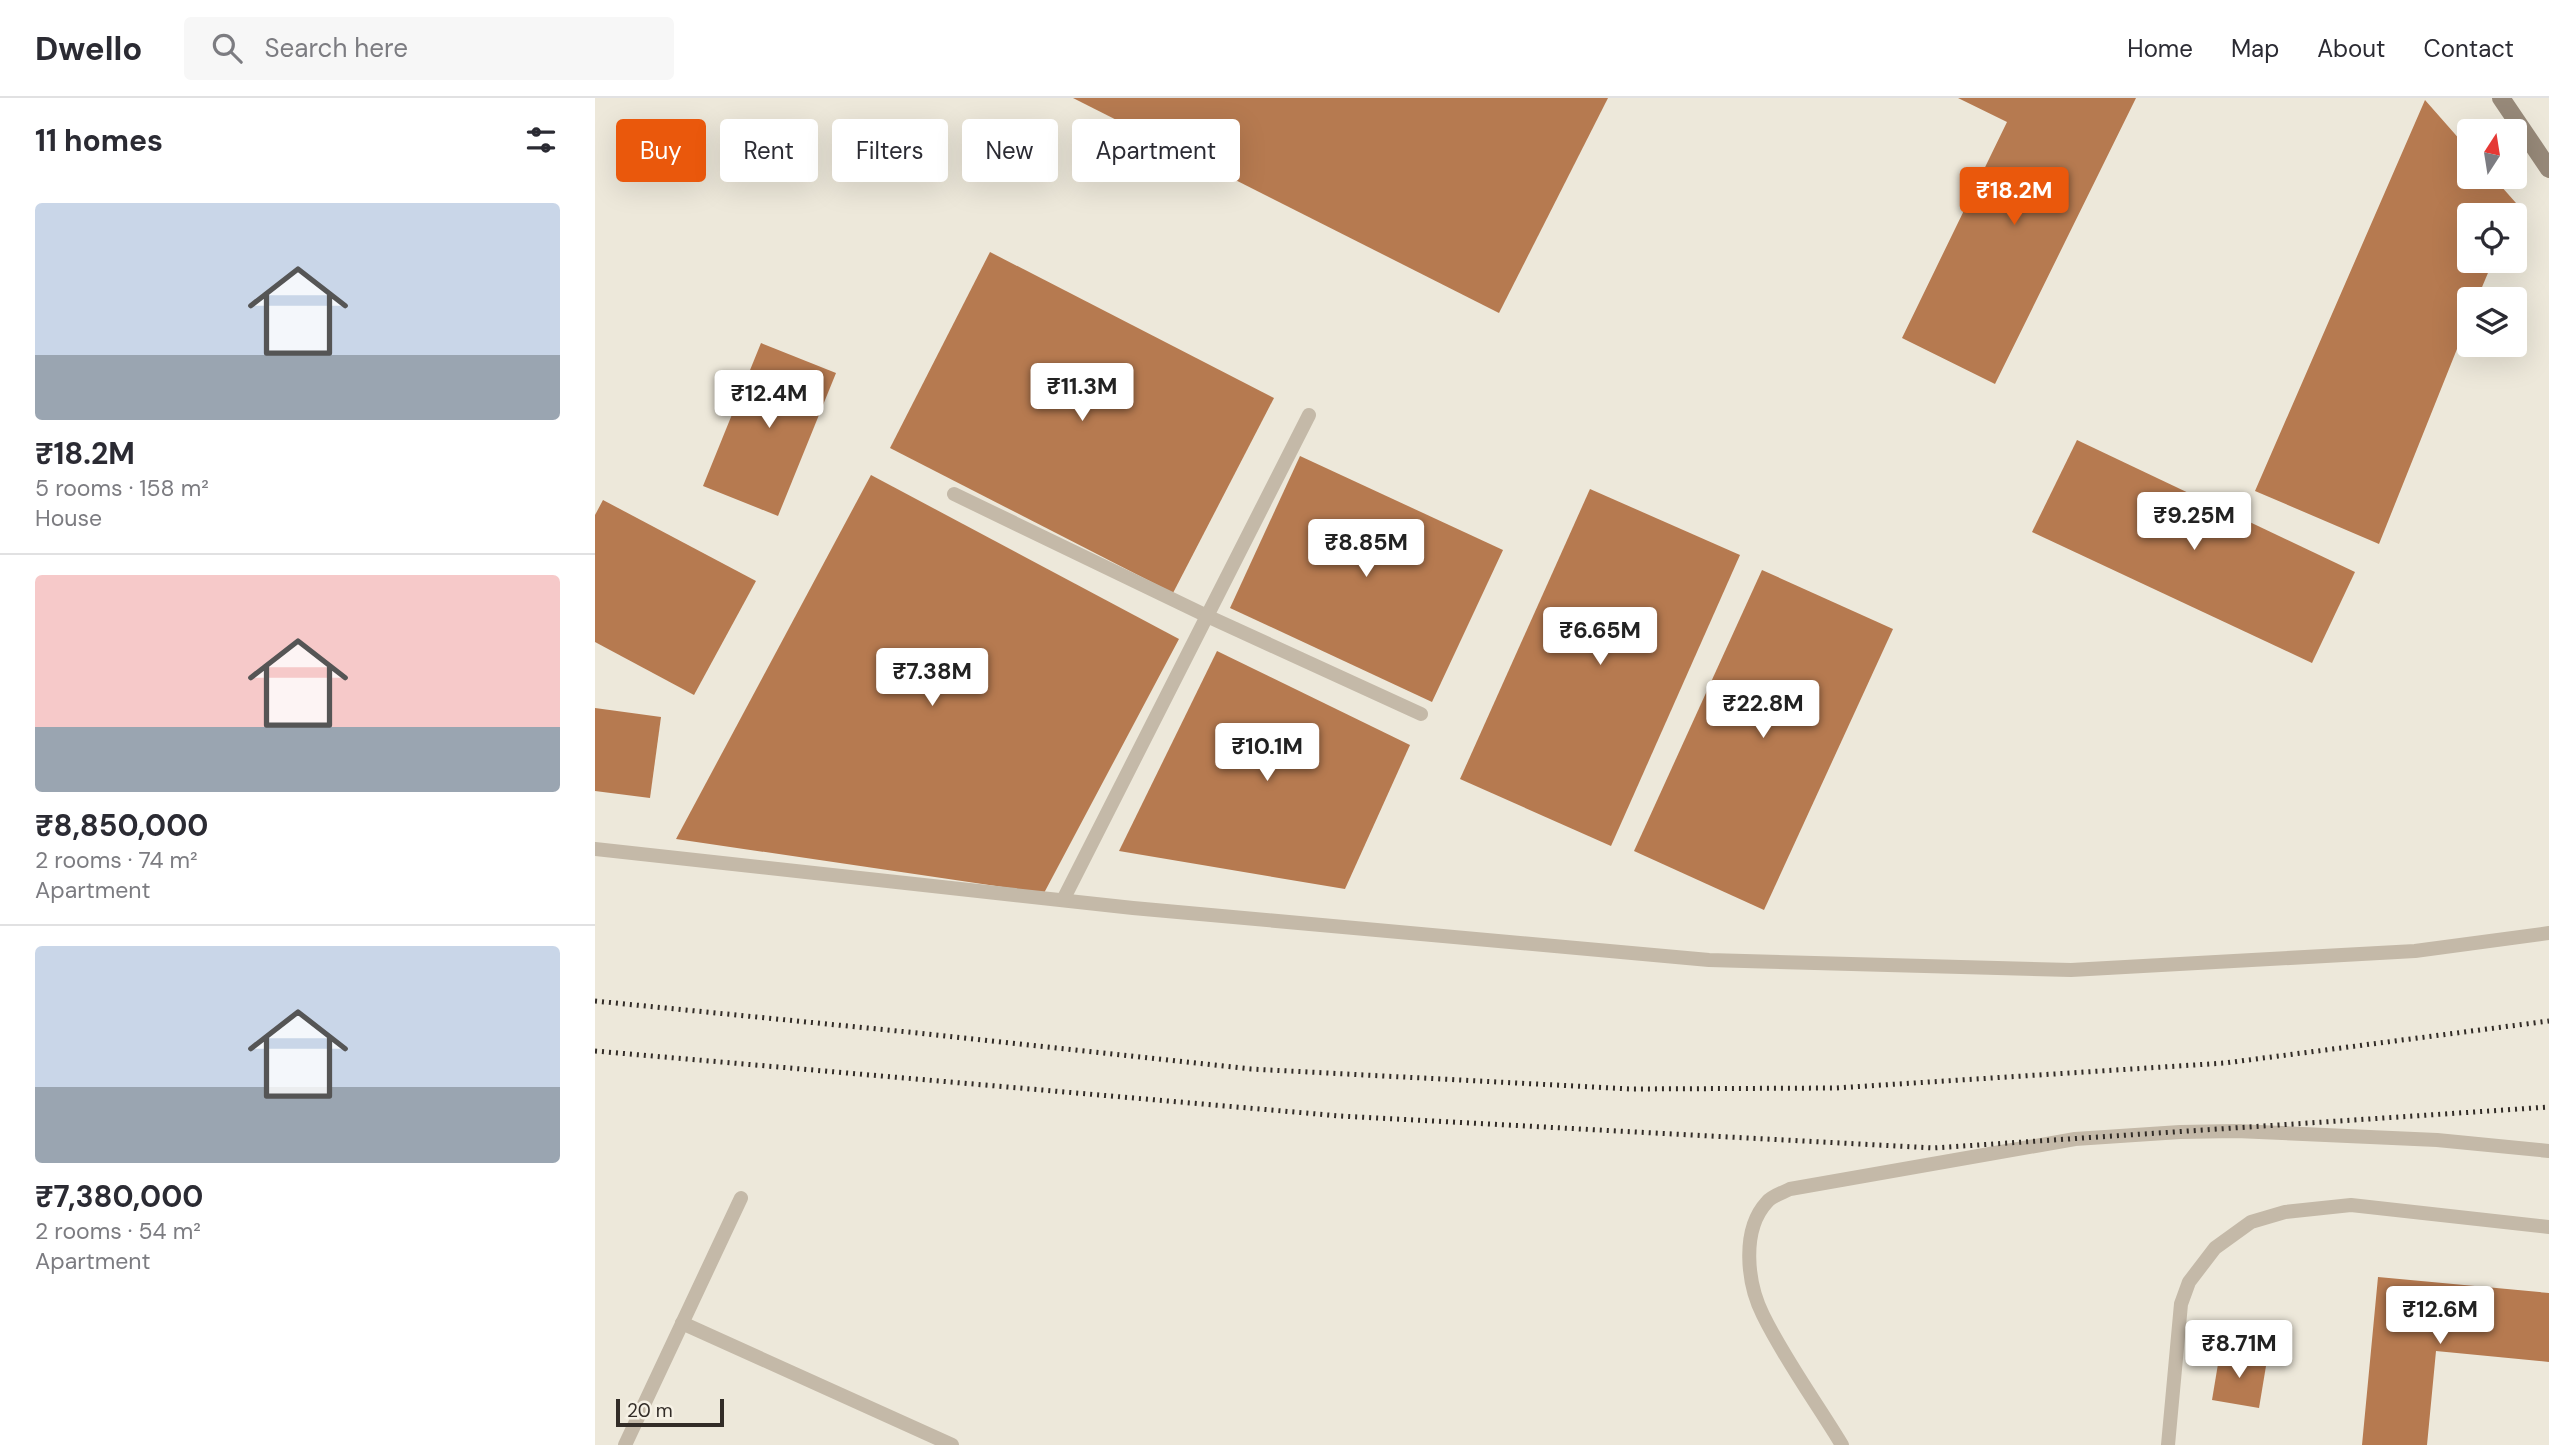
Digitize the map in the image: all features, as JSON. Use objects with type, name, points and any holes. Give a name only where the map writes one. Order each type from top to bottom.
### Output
[{"type":"street","points":[[2501,98],[2549,169]]},
{"type":"lane","points":[[1063,900],[1309,415]]},
{"type":"lane","points":[[954,494],[1207,616],[1421,714]]},
{"type":"lane","points":[[595,849],[1063,900],[1709,960],[2071,970],[2415,951],[2549,933]]},
{"type":"lane","points":[[1842,1445],[1762,1313],[1752,1281],[1749,1249],[1753,1222],[1768,1200],[1790,1189],[2075,1139],[2181,1132],[2236,1131],[2437,1140],[2549,1151]]},
{"type":"lane","points":[[625,1445],[741,1198]]},
{"type":"lane","points":[[2168,1445],[2181,1304],[2189,1282],[2215,1248],[2251,1222],[2285,1212],[2351,1205],[2549,1227]]},
{"type":"lane","points":[[683,1322],[952,1445]]},
{"type":"building","points":[[1073,98],[1608,98],[1499,313],[1239,182],[1240,119],[1115,119]]},
{"type":"building","points":[[1958,98],[2136,98],[1995,384],[1902,338],[2007,122]]},
{"type":"building","points":[[2425,100],[2457,136],[2457,189],[2504,189],[2516,203],[2457,203],[2457,273],[2488,273],[2482,287],[2457,287],[2457,349],[2379,544],[2255,491]]},
{"type":"building","points":[[990,252],[1274,398],[1173,593],[890,448]]},
{"type":"building","points":[[761,343],[836,373],[778,516],[703,486]]},
{"type":"building","points":[[2077,440],[2355,572],[2312,663],[2032,532]]},
{"type":"building","points":[[1300,456],[1503,550],[1432,702],[1230,608]]},
{"type":"building","points":[[871,475],[1179,639],[1044,893],[676,839]]},
{"type":"building","points":[[1590,489],[1740,555],[1611,846],[1460,779]]},
{"type":"building","points":[[603,500],[756,581],[694,695],[595,642],[595,515]]},
{"type":"building","points":[[1762,570],[1893,629],[1764,910],[1634,851]]},
{"type":"building","points":[[1217,651],[1410,745],[1345,889],[1119,851]]},
{"type":"building","points":[[595,708],[661,717],[650,798],[595,791]]},
{"type":"building","points":[[2378,1277],[2549,1293],[2549,1362],[2436,1351],[2427,1445],[2362,1445]]},
{"type":"building","points":[[2220,1352],[2267,1360],[2259,1408],[2212,1400]]},
{"type":"railway","points":[[595,1001],[1251,1069],[1631,1089],[1836,1088],[2225,1063],[2549,1021]]},
{"type":"railway","points":[[595,1051],[1340,1116],[1933,1148],[2549,1107]]}]
